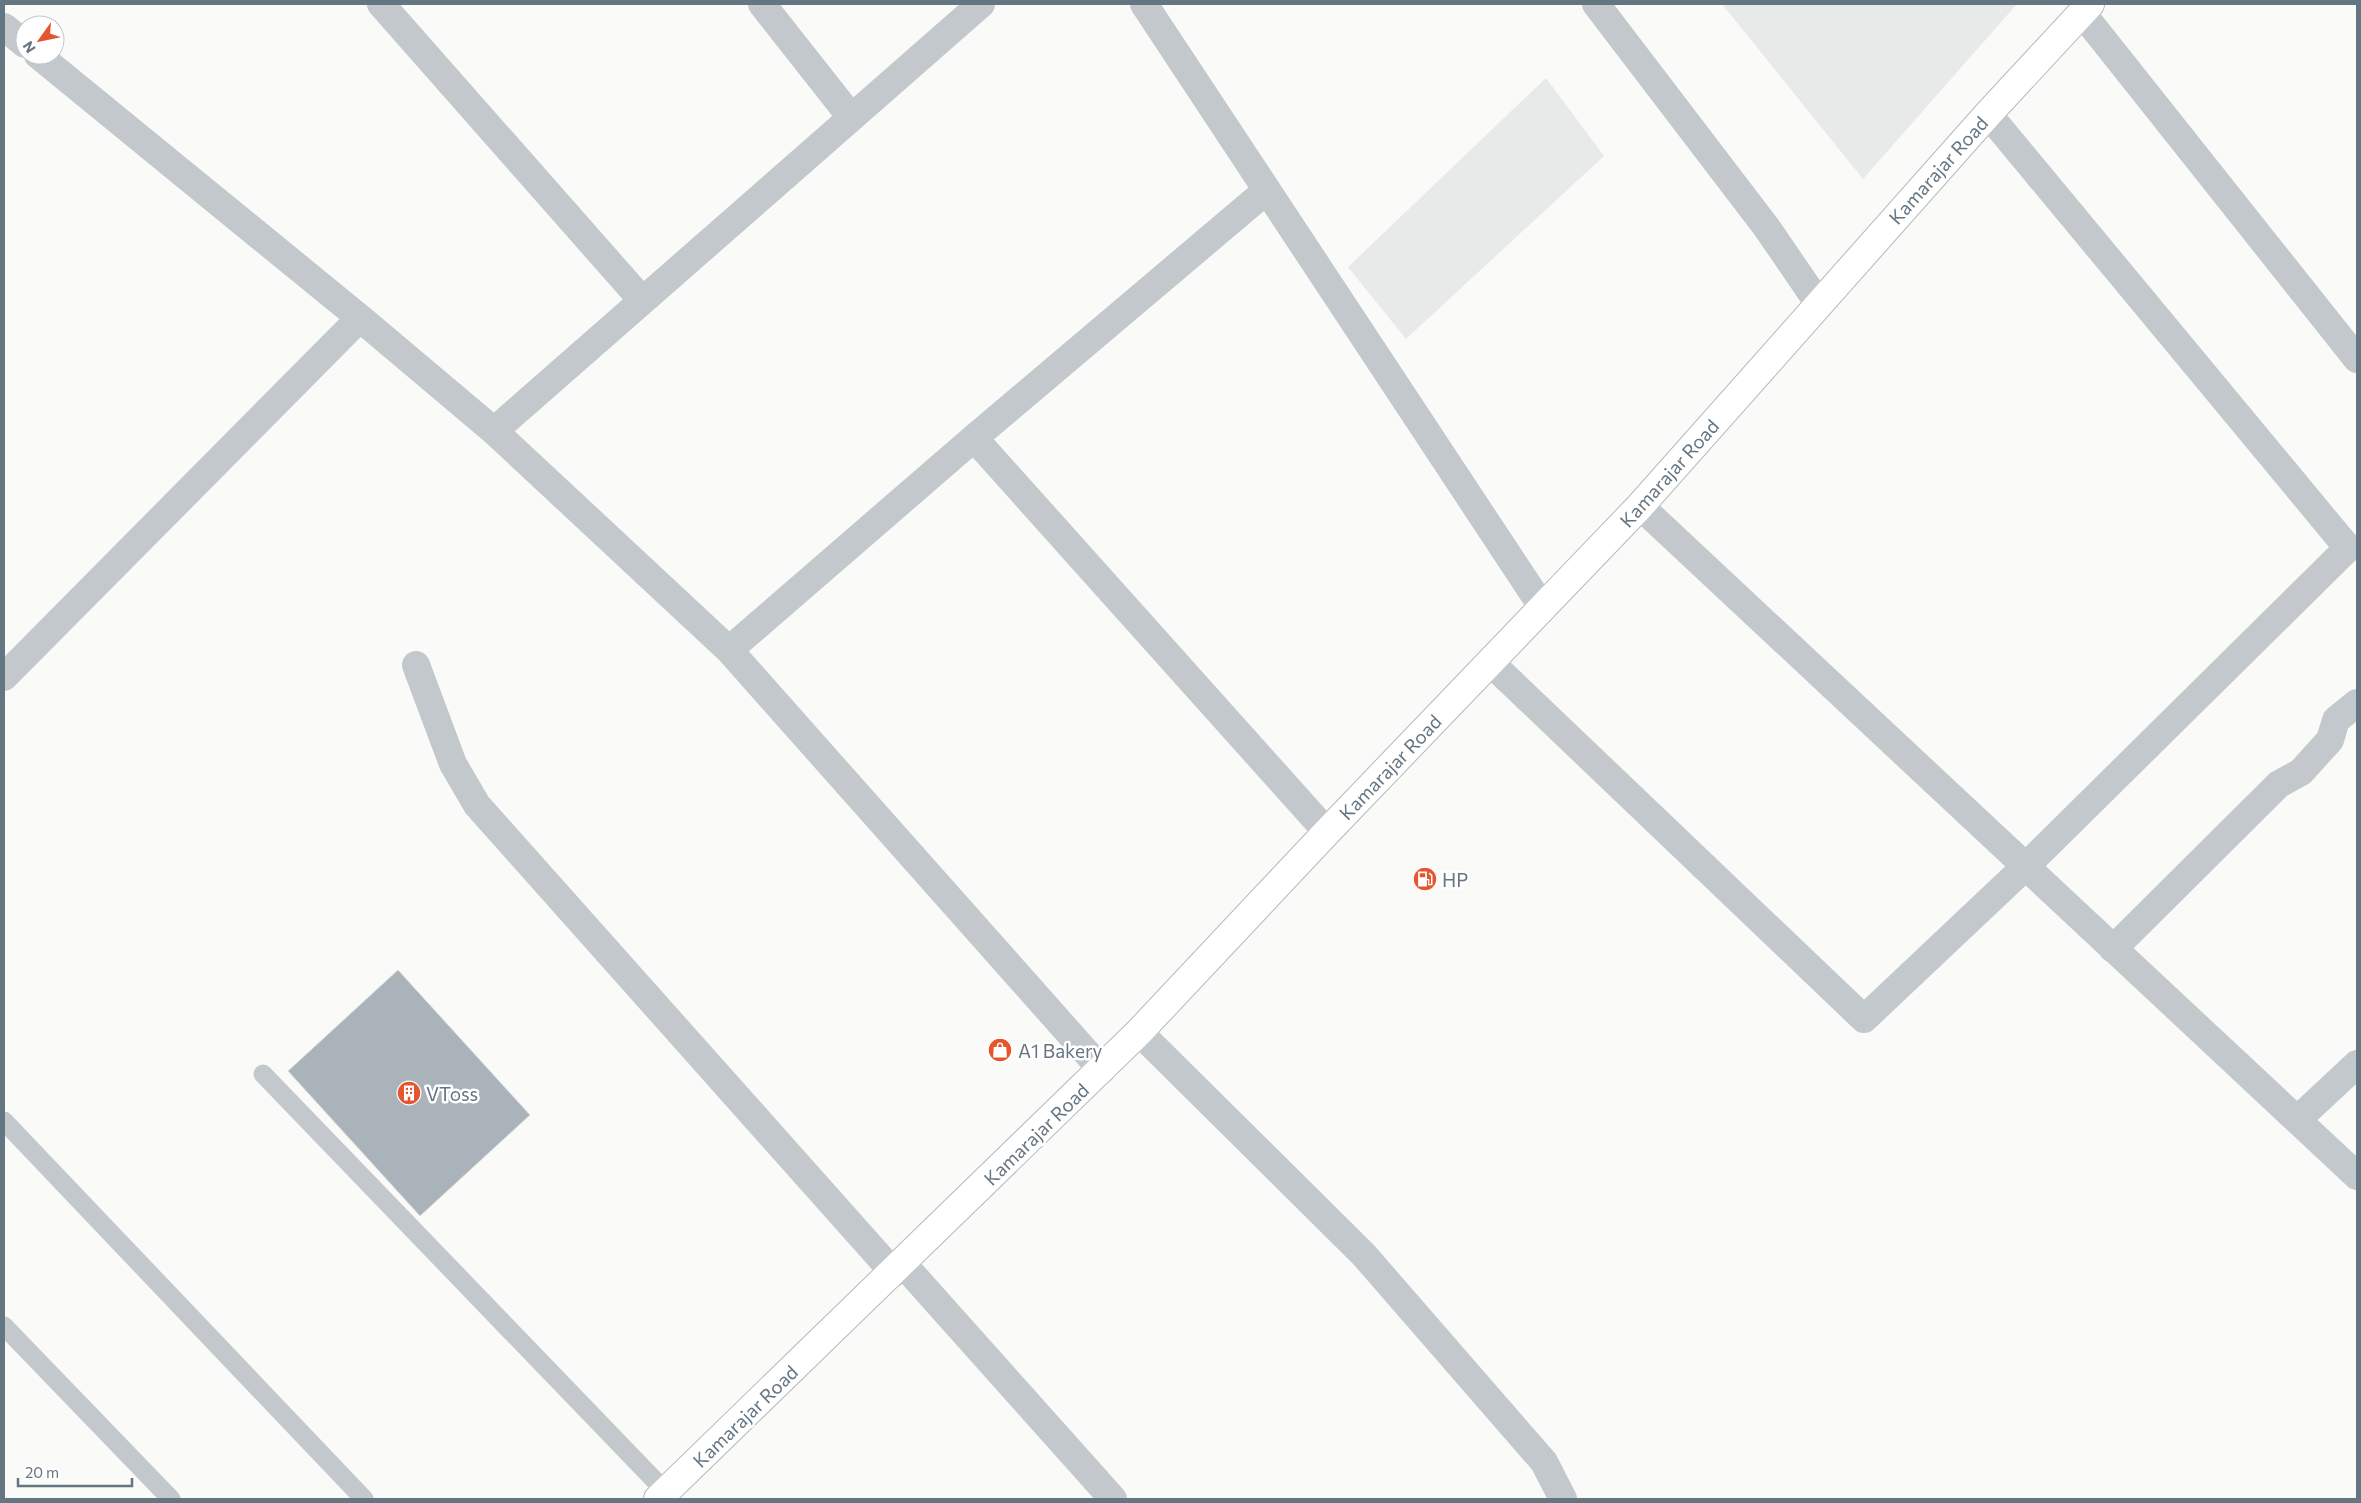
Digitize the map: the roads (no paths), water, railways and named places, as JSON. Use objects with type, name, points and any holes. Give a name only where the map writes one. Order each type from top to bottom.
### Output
[{"type":"main road","name":"Kamarajar Road","points":[[662,1496],[1139,1032],[1327,832],[1492,663],[1640,506],[1988,114],[2086,8]]},
{"type":"street","points":[[381,4],[642,300]]},
{"type":"street","points":[[762,4],[851,117]]},
{"type":"street","points":[[494,431],[981,4]]},
{"type":"street","points":[[1144,4],[1542,608]]},
{"type":"street","points":[[1596,4],[1767,228],[1818,304]]},
{"type":"street","points":[[2086,8],[2357,359]]},
{"type":"street","points":[[4,27],[15,36]]},
{"type":"street","points":[[50,65],[360,318],[494,431],[729,650],[1102,1070]]},
{"type":"street","points":[[1492,663],[1864,1019],[2026,867],[2348,548],[1988,114]]},
{"type":"street","points":[[729,650],[974,438],[1266,191]]},
{"type":"street","points":[[4,677],[360,318]]},
{"type":"street","points":[[974,438],[1327,832]]},
{"type":"street","points":[[1640,506],[2357,1176]]},
{"type":"street","points":[[416,665],[452,764],[477,805],[898,1268],[1113,1499]]},
{"type":"street","points":[[2113,949],[2279,784],[2301,772],[2330,740],[2336,720],[2357,702]]},
{"type":"street","points":[[1139,1032],[1364,1255],[1544,1462],[1563,1499]]},
{"type":"street","points":[[2297,1120],[2357,1064]]},
{"type":"lane","points":[[263,1074],[662,1496]]},
{"type":"lane","points":[[4,1121],[364,1499]]},
{"type":"lane","points":[[4,1326],[171,1499]]},
{"type":"place","name":"HP","points":[[1425,879]]},
{"type":"place","name":"A1 Bakery","points":[[1000,1050]]},
{"type":"place","name":"VToss","points":[[409,1093]]}]
